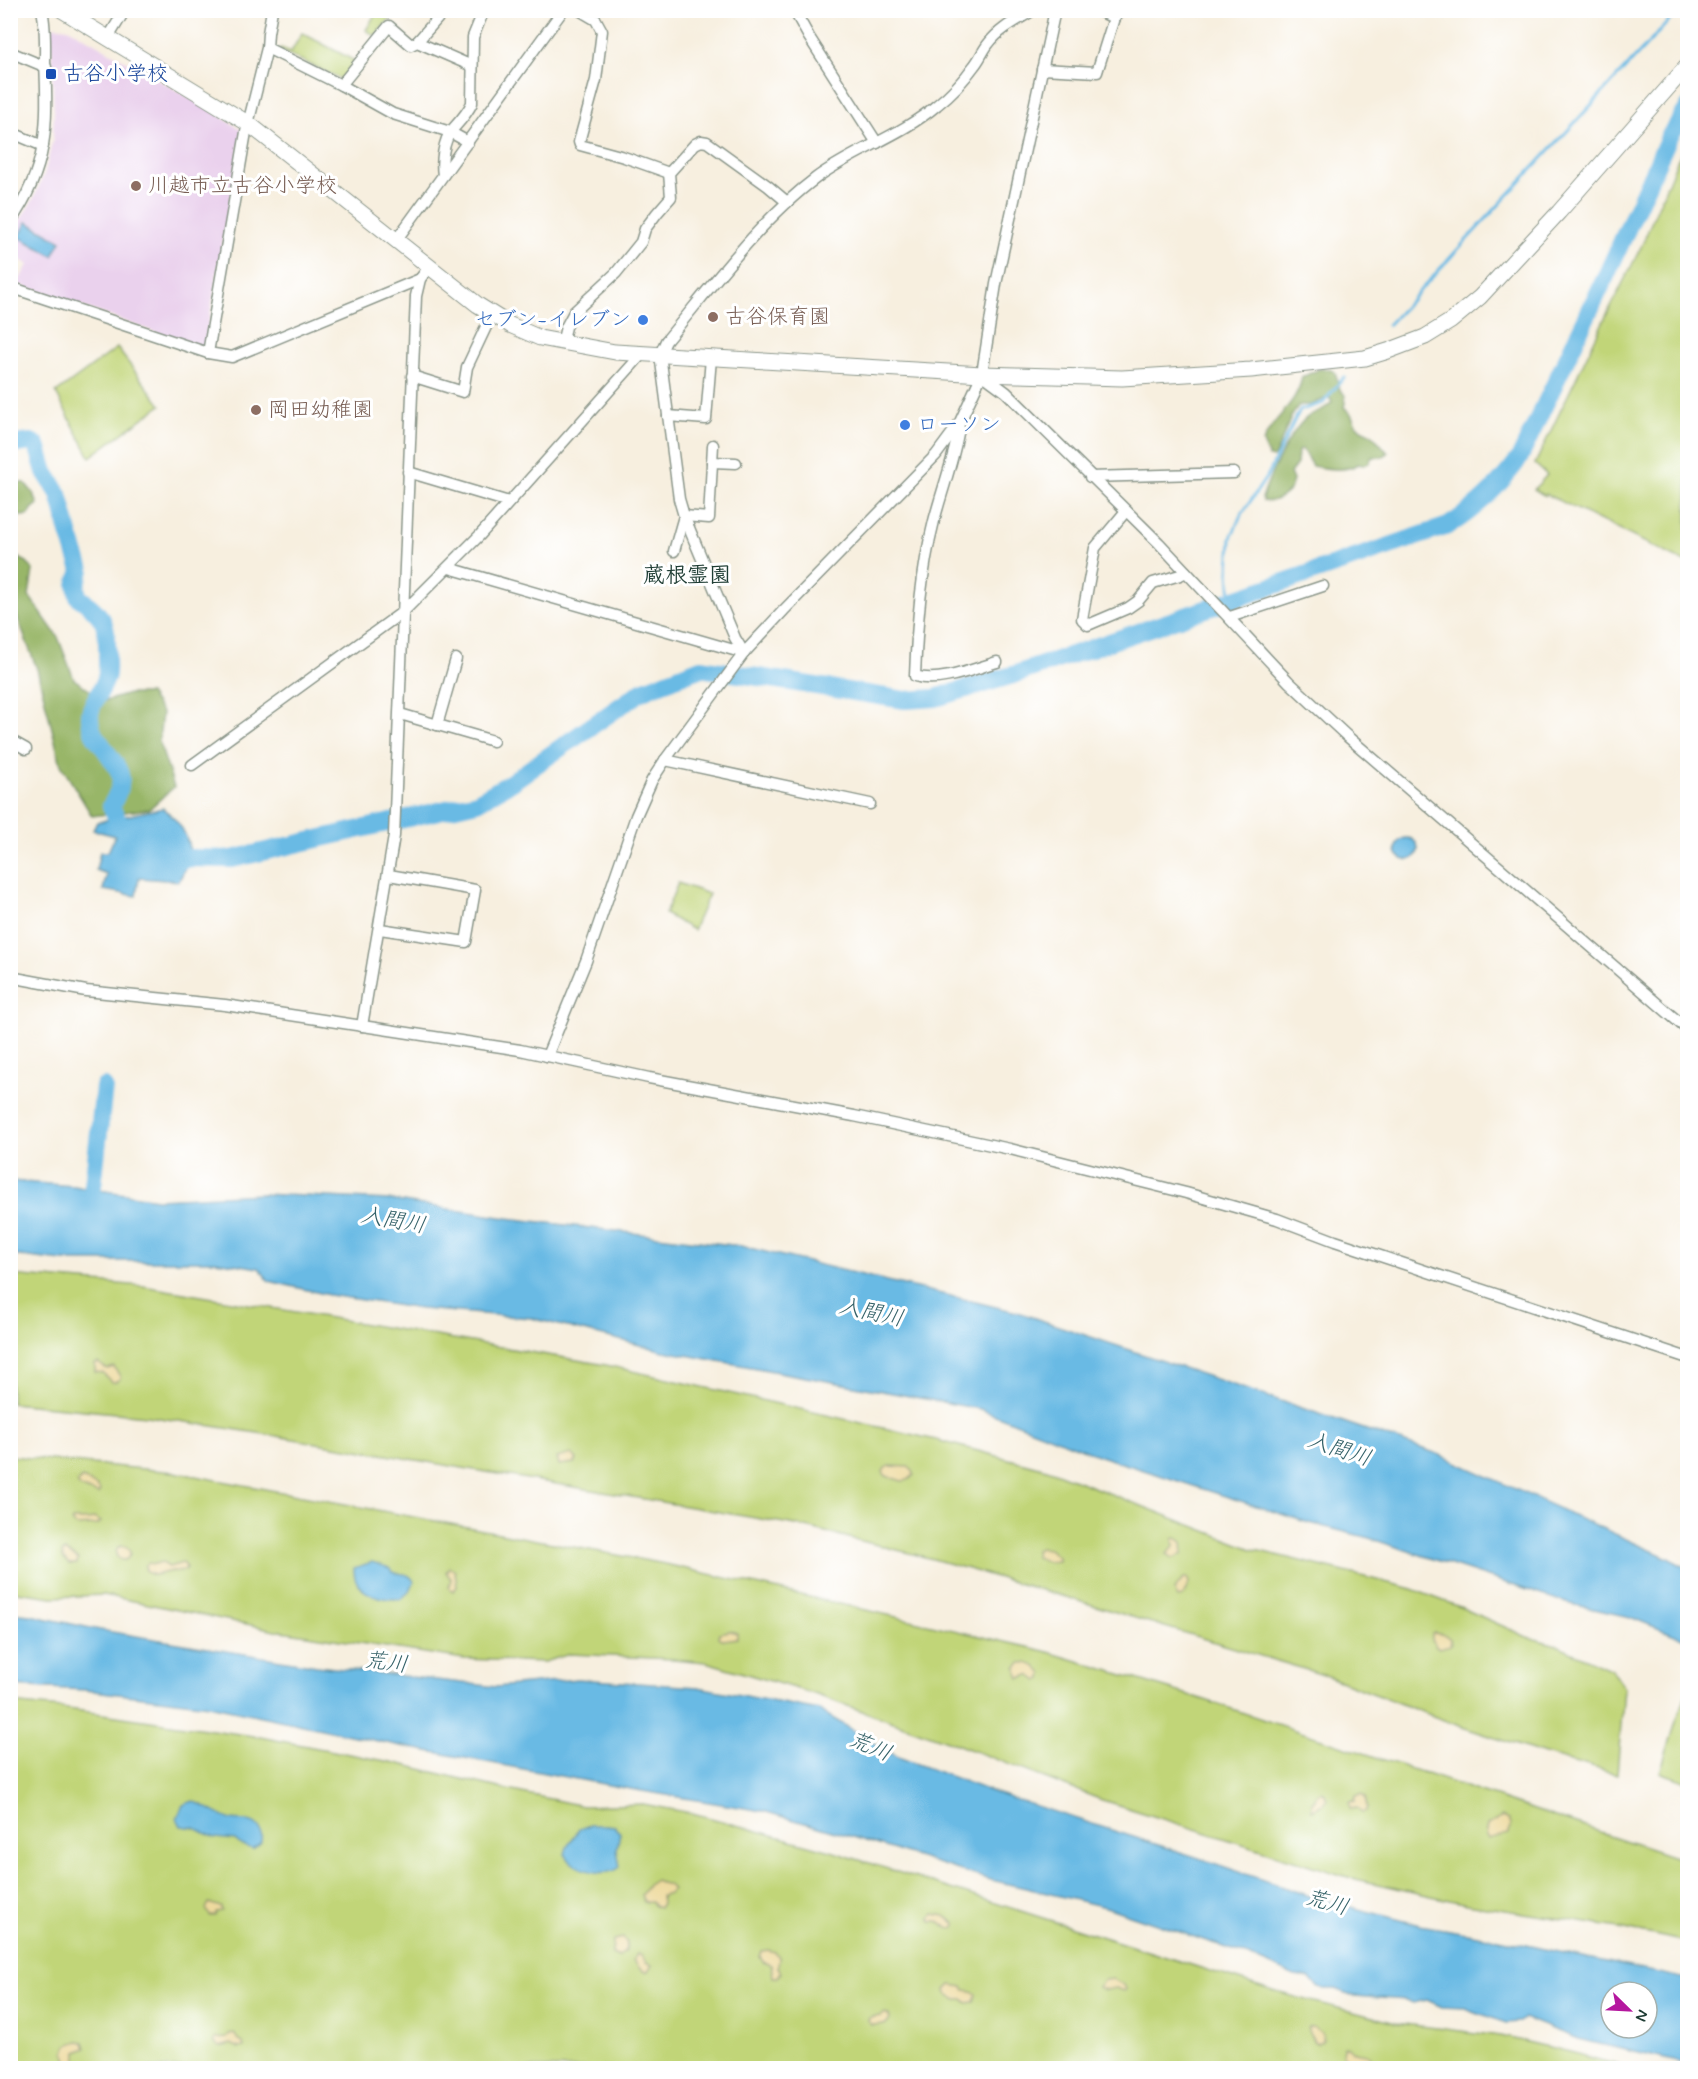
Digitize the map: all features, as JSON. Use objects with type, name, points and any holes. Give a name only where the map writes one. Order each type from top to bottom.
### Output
[{"type":"street","points":[[10,222],[26,197],[38,168],[47,126],[42,10]]},
{"type":"street","points":[[62,10],[249,124],[492,314],[527,332],[562,343],[615,352],[982,374],[1122,378],[1262,369],[1365,358],[1425,337],[1451,321],[1495,282],[1688,65]]},
{"type":"street","points":[[108,38],[125,10]]},
{"type":"street","points":[[208,353],[249,124],[267,48],[272,10]]},
{"type":"street","points":[[341,85],[389,26],[411,45],[417,42],[438,18],[430,10]]},
{"type":"street","points":[[443,176],[441,163],[450,132],[468,112],[472,103],[473,37],[484,10]]},
{"type":"street","points":[[397,239],[563,10]]},
{"type":"street","points":[[579,10],[596,20],[602,31],[596,81],[580,145],[669,173]]},
{"type":"street","points":[[794,10],[877,143]]},
{"type":"street","points":[[744,653],[735,638],[679,499],[660,354],[666,341],[765,224],[787,202],[817,178],[849,157],[877,143],[936,106],[955,89],[974,66],[989,42],[1002,30],[1033,10]]},
{"type":"street","points":[[547,1056],[585,961],[636,816],[652,780],[665,760],[744,653],[936,455],[959,424],[982,374],[996,284],[1055,10]]},
{"type":"street","points":[[1042,69],[1097,72],[1117,14],[1097,10]]},
{"type":"street","points":[[417,42],[472,66]]},
{"type":"street","points":[[267,48],[393,114],[450,132],[468,142]]},
{"type":"street","points":[[10,52],[46,67]]},
{"type":"street","points":[[10,132],[43,146]]},
{"type":"street","points":[[562,343],[566,327],[574,312],[616,273],[641,242],[645,229],[671,197],[669,173],[695,144],[701,141],[707,142],[787,202]]},
{"type":"street","points":[[362,1026],[394,836],[416,296],[420,279],[430,266]]},
{"type":"street","points":[[10,287],[208,353],[232,357],[420,279]]},
{"type":"street","points":[[412,376],[463,392],[467,367],[492,314]]},
{"type":"street","points":[[192,765],[404,612],[449,568],[642,354]]},
{"type":"street","points":[[668,416],[706,418],[711,358]]},
{"type":"street","points":[[982,374],[1006,392],[1126,511],[1228,615],[1289,682],[1348,737],[1688,1030]]},
{"type":"street","points":[[959,424],[956,444],[933,523],[923,577],[917,613],[915,676],[946,676],[997,662]]},
{"type":"street","points":[[684,516],[709,518],[713,445]]},
{"type":"street","points":[[712,462],[736,463]]},
{"type":"street","points":[[408,472],[509,502]]},
{"type":"street","points":[[1090,477],[1234,473]]},
{"type":"street","points":[[1126,511],[1095,548],[1082,619],[1084,623],[1088,625],[1128,608],[1138,602],[1153,583],[1186,572]]},
{"type":"street","points":[[674,550],[684,516]]},
{"type":"street","points":[[449,568],[744,653]]},
{"type":"street","points":[[1228,615],[1323,586]]},
{"type":"street","points":[[437,725],[456,659]]},
{"type":"street","points":[[400,714],[493,741]]},
{"type":"street","points":[[10,740],[26,748]]},
{"type":"street","points":[[665,760],[870,804]]},
{"type":"street","points":[[380,928],[466,942],[475,890],[389,875]]},
{"type":"street","points":[[10,977],[86,991],[225,1005],[520,1050],[648,1078],[910,1127],[1063,1162],[1277,1219],[1335,1241],[1688,1358]]},
{"type":"shaded area","name":"川越市立古谷小学校","points":[[54,26],[68,28],[242,130],[204,349],[17,284],[28,265],[11,253],[10,235],[33,200],[45,172],[53,139],[51,30]]},
{"type":"green space","points":[[374,11],[397,11],[375,36],[366,30],[376,13]]},
{"type":"green space","points":[[302,33],[355,61],[341,79],[279,50],[281,48],[291,52]]},
{"type":"green space","points":[[1687,142],[1687,563],[1534,489],[1547,475],[1535,464],[1641,247]]},
{"type":"green space","points":[[117,348],[161,405],[90,457],[56,393]]},
{"type":"green space","points":[[1319,369],[1334,371],[1340,390],[1345,397],[1344,407],[1356,424],[1372,434],[1388,453],[1383,457],[1372,457],[1369,463],[1363,465],[1336,469],[1312,466],[1302,449],[1298,451],[1297,464],[1290,473],[1293,480],[1290,490],[1278,499],[1263,501],[1269,479],[1292,435],[1308,416],[1332,402],[1329,397],[1311,405],[1299,405],[1291,417],[1276,454],[1273,458],[1269,457],[1263,443],[1267,434],[1295,396],[1302,377]]},
{"type":"green space","points":[[11,482],[25,483],[33,493],[38,504],[29,515],[11,517]]},
{"type":"green space","points":[[17,557],[27,562],[33,570],[29,596],[58,637],[74,679],[105,701],[129,694],[149,694],[162,713],[159,742],[174,787],[149,809],[92,816],[61,765],[37,669],[11,601],[11,560]]},
{"type":"green space","points":[[678,883],[709,894],[693,930],[665,914]]},
{"type":"green space","points":[[10,1275],[143,1286],[606,1365],[936,1440],[1047,1469],[1252,1549],[1409,1588],[1460,1607],[1527,1637],[1557,1645],[1610,1669],[1624,1688],[1617,1774],[1462,1727],[1327,1676],[933,1559],[802,1526],[264,1434],[147,1416],[11,1403]]},
{"type":"green space","points":[[10,1456],[174,1472],[665,1564],[1045,1651],[1205,1700],[1687,1861],[1687,1942],[1625,1929],[1467,1904],[1351,1878],[1102,1800],[956,1744],[811,1693],[706,1662],[570,1654],[544,1662],[464,1659],[275,1630],[104,1595],[52,1597],[11,1591]]},
{"type":"green space","points":[[1687,1688],[1688,1782],[1660,1772]]},
{"type":"green space","points":[[10,1703],[61,1708],[260,1737],[396,1763],[583,1806],[643,1804],[696,1814],[831,1851],[1280,1993],[1396,2023],[1501,2036],[1629,2068],[11,2068]]},
{"type":"sand","points":[[98,1363],[107,1369],[114,1367],[120,1379],[111,1382],[103,1373],[95,1372],[95,1364]]},
{"type":"sand","points":[[572,1454],[577,1459],[574,1463],[559,1465],[557,1458]]},
{"type":"sand","points":[[890,1466],[909,1467],[913,1470],[914,1475],[902,1481],[886,1476],[883,1472]]},
{"type":"sand","points":[[82,1478],[98,1487],[100,1491],[98,1494],[79,1487],[77,1483]]},
{"type":"sand","points":[[94,1518],[101,1522],[97,1525],[76,1526],[72,1523],[72,1520]]},
{"type":"sand","points":[[1176,1538],[1182,1542],[1183,1554],[1173,1558],[1167,1554],[1174,1547],[1173,1539]]},
{"type":"sand","points":[[120,1546],[126,1546],[130,1553],[126,1560],[120,1560],[116,1556],[116,1550]]},
{"type":"sand","points":[[1049,1549],[1058,1557],[1058,1561],[1047,1562],[1036,1557],[1035,1550]]},
{"type":"sand","points":[[65,1551],[78,1559],[77,1564],[69,1564],[63,1558],[62,1553]]},
{"type":"sand","points":[[161,1562],[169,1567],[182,1563],[185,1564],[186,1569],[180,1572],[172,1571],[154,1575],[146,1572],[145,1566],[148,1563]]},
{"type":"sand","points":[[449,1567],[455,1571],[457,1587],[453,1591],[449,1588],[451,1579],[446,1572]]},
{"type":"sand","points":[[1184,1578],[1187,1578],[1189,1582],[1183,1597],[1178,1598],[1174,1590]]},
{"type":"sand","points":[[730,1631],[737,1633],[737,1638],[724,1640],[718,1637],[719,1633]]},
{"type":"sand","points":[[1432,1634],[1445,1635],[1450,1639],[1451,1645],[1437,1647],[1432,1638]]},
{"type":"sand","points":[[1021,1663],[1030,1664],[1039,1669],[1043,1673],[1042,1679],[1038,1681],[1030,1675],[1020,1678],[1016,1668]]},
{"type":"sand","points":[[1321,1792],[1327,1799],[1312,1810],[1312,1802]]},
{"type":"sand","points":[[1361,1794],[1365,1797],[1366,1811],[1362,1812],[1357,1808],[1350,1809],[1349,1802],[1355,1801],[1356,1796]]},
{"type":"sand","points":[[1502,1817],[1508,1820],[1509,1834],[1488,1839],[1486,1835],[1488,1825]]},
{"type":"sand","points":[[655,1880],[670,1886],[673,1890],[661,1896],[662,1903],[659,1908],[654,1906],[652,1901],[644,1902],[641,1895]]},
{"type":"sand","points":[[209,1903],[221,1907],[222,1911],[217,1912],[215,1916],[210,1916],[206,1909]]},
{"type":"sand","points":[[934,1914],[945,1916],[956,1924],[955,1927],[950,1928],[938,1922],[931,1922],[930,1918]]},
{"type":"sand","points":[[623,1938],[627,1943],[625,1951],[619,1957],[612,1954],[613,1940]]},
{"type":"sand","points":[[762,1951],[775,1952],[779,1957],[778,1967],[781,1973],[778,1977],[773,1977],[771,1965],[763,1962],[760,1957]]},
{"type":"sand","points":[[637,1954],[652,1965],[648,1972],[640,1969],[633,1960]]},
{"type":"sand","points":[[1113,1979],[1124,1985],[1126,1989],[1124,1991],[1116,1988],[1106,1990],[1098,1987],[1104,1980]]},
{"type":"sand","points":[[951,1985],[972,1991],[976,1994],[974,2002],[967,2003],[963,1999],[947,1994],[946,1990]]},
{"type":"sand","points":[[885,2013],[890,2019],[886,2024],[872,2025],[868,2021],[869,2018]]},
{"type":"sand","points":[[1308,2027],[1313,2027],[1322,2033],[1323,2040],[1318,2043],[1314,2041],[1309,2034]]},
{"type":"sand","points":[[234,2033],[244,2047],[239,2048],[231,2044],[220,2047],[214,2042],[215,2039],[227,2038],[229,2034]]},
{"type":"sand","points":[[79,2041],[84,2042],[86,2048],[77,2052],[77,2060],[72,2068],[62,2068],[67,2061],[65,2053],[67,2045]]},
{"type":"sand","points":[[1343,2047],[1370,2056],[1374,2064],[1372,2067],[1365,2062],[1349,2060],[1342,2054]]},
{"type":"water","points":[[27,222],[61,241],[53,256],[19,237]]},
{"type":"water","points":[[163,808],[179,824],[188,843],[188,861],[179,881],[139,878],[136,896],[103,890],[107,874],[96,870],[100,852],[108,852],[115,836],[93,830],[97,822]]},
{"type":"water","points":[[1407,838],[1415,841],[1418,849],[1415,857],[1407,860],[1399,857],[1396,849],[1399,841]]},
{"type":"water","name":"入間川","points":[[11,1181],[74,1186],[157,1199],[262,1194],[390,1200],[507,1218],[741,1246],[1017,1312],[1438,1454],[1668,1558],[1687,1568],[1687,1640],[1630,1617],[1567,1603],[1369,1538],[1306,1522],[1100,1456],[980,1409],[664,1351],[531,1318],[421,1309],[329,1295],[269,1281],[259,1268],[215,1261],[63,1261],[11,1255]]},
{"type":"water","points":[[372,1562],[390,1568],[392,1572],[410,1577],[414,1582],[410,1591],[401,1599],[369,1594],[358,1584],[354,1568]]},
{"type":"water","name":"荒川","points":[[10,1613],[317,1666],[496,1687],[577,1679],[698,1687],[819,1710],[898,1757],[998,1794],[1196,1857],[1312,1897],[1420,1925],[1484,1936],[1687,1979],[1687,2064],[1578,2039],[1524,2018],[1519,2022],[1506,2023],[1465,2008],[1442,2007],[1427,2000],[1413,2003],[1406,2000],[1354,1996],[1336,1989],[1324,1989],[1309,1978],[1295,1976],[1239,1952],[1106,1907],[987,1879],[763,1811],[630,1789],[401,1746],[209,1705],[85,1690],[11,1686]]},
{"type":"water","points":[[193,1801],[235,1821],[256,1824],[261,1832],[261,1842],[253,1849],[235,1840],[215,1838],[195,1828],[181,1826],[177,1818],[183,1805]]},
{"type":"water","points":[[590,1825],[615,1826],[620,1833],[617,1850],[620,1867],[609,1872],[588,1871],[570,1861],[565,1854],[579,1829]]},
{"type":"waterway","points":[[1388,325],[1679,10]]},
{"type":"waterway","points":[[166,864],[189,858],[232,859],[477,802],[510,783],[642,691],[701,668],[905,700],[935,698],[1013,675],[1448,526],[1487,496],[1519,459],[1669,137],[1688,108]]},
{"type":"waterway","points":[[1231,600],[1229,571],[1231,538],[1240,517],[1269,473],[1301,410],[1323,403],[1344,377]]},
{"type":"waterway","points":[[10,445],[31,442],[37,445],[45,472],[59,494],[81,570],[76,585],[78,597],[100,616],[106,630],[107,676],[93,704],[90,717],[94,734],[120,774],[120,787],[111,806],[126,839]]},
{"type":"waterway","points":[[90,1213],[104,1087]]},
{"type":"place","name":"古谷小学校","points":[[51,74]]},
{"type":"place","name":"川越市立古谷小学校","points":[[136,186]]},
{"type":"place","name":"古谷保育園","points":[[713,317]]},
{"type":"place","name":"セブン-イレブン","points":[[643,320]]},
{"type":"place","name":"岡田幼稚園","points":[[256,410]]},
{"type":"place","name":"ローソン","points":[[905,425]]},
{"type":"district","name":"蔵根霊園","points":[[687,576]]}]
